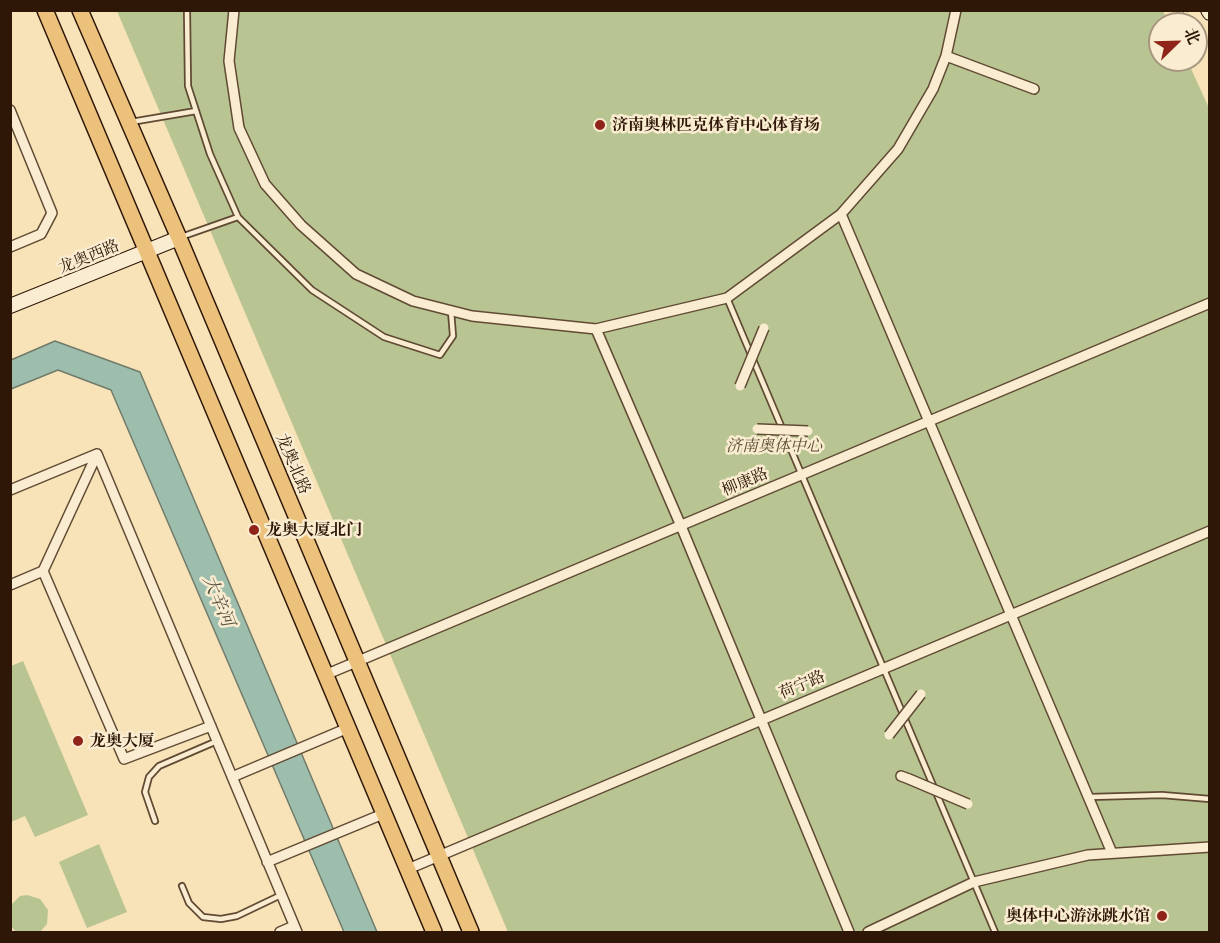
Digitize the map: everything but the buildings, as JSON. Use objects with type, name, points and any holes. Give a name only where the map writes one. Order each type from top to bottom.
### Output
[{"type":"main road","points":[[45,10],[434,933]]},
{"type":"main road","name":"龙奥北路","points":[[80,10],[179,238],[471,933]]},
{"type":"street","points":[[234,10],[229,61],[239,128],[265,184],[301,225],[356,274],[413,301],[472,316],[596,329],[728,298],[841,214],[898,149],[933,89],[946,56],[956,10]]},
{"type":"street","points":[[946,56],[1034,89]]},
{"type":"street","points":[[10,110],[52,213],[41,234],[10,247]]},
{"type":"street","points":[[841,214],[1112,852]]},
{"type":"street","name":"龙奥西路","points":[[10,306],[179,238]]},
{"type":"street","name":"柳康路","points":[[325,675],[1209,303]]},
{"type":"street","points":[[739,388],[764,328]]},
{"type":"street","points":[[596,329],[681,526],[849,933]]},
{"type":"street","points":[[756,429],[808,431]]},
{"type":"street","points":[[10,490],[97,454]]},
{"type":"street","points":[[10,585],[43,571],[97,454]]},
{"type":"street","points":[[97,454],[296,929],[280,933]]},
{"type":"street","name":"荷宁路","points":[[408,869],[1209,531]]},
{"type":"street","points":[[43,571],[124,759],[211,726]]},
{"type":"street","points":[[887,738],[921,694]]},
{"type":"street","points":[[232,777],[348,728]]},
{"type":"street","points":[[905,777],[968,804]]},
{"type":"street","points":[[267,862],[383,814]]},
{"type":"street","points":[[868,933],[974,882],[1088,855],[1209,847]]},
{"type":"lane","points":[[187,10],[188,86],[210,154],[238,217],[312,290],[384,337],[440,355],[453,336],[451,310]]},
{"type":"lane","points":[[128,122],[196,111]]},
{"type":"lane","points":[[179,238],[238,217]]},
{"type":"lane","points":[[728,298],[995,933]]},
{"type":"lane","points":[[155,821],[145,792],[149,777],[159,766],[217,741]]},
{"type":"lane","points":[[1090,797],[1162,795],[1209,799]]},
{"type":"lane","points":[[182,886],[189,903],[203,917],[221,919],[237,916],[281,895]]},
{"type":"green space","name":"济南奥体中心","points":[[117,11],[1163,11],[1148,12],[1148,72],[1192,72],[1209,108],[1209,932],[508,932]]},
{"type":"green space","points":[[23,661],[88,815],[35,837],[25,816],[11,822],[11,666]]},
{"type":"green space","points":[[99,844],[127,912],[87,928],[59,862]]},
{"type":"green space","points":[[27,895],[40,899],[48,910],[47,924],[40,932],[16,932],[11,926],[11,905],[20,896]]},
{"type":"water","name":"大辛河","points":[[55,341],[140,372],[377,932],[344,932],[111,390],[58,370],[11,389],[11,360]]},
{"type":"place","name":"济南奥林匹克体育中心体育场","points":[[600,125]]},
{"type":"place","name":"龙奥大厦北门","points":[[254,530]]},
{"type":"place","name":"龙奥大厦","points":[[78,741]]},
{"type":"place","name":"奥体中心游泳跳水馆","points":[[1162,916]]}]
